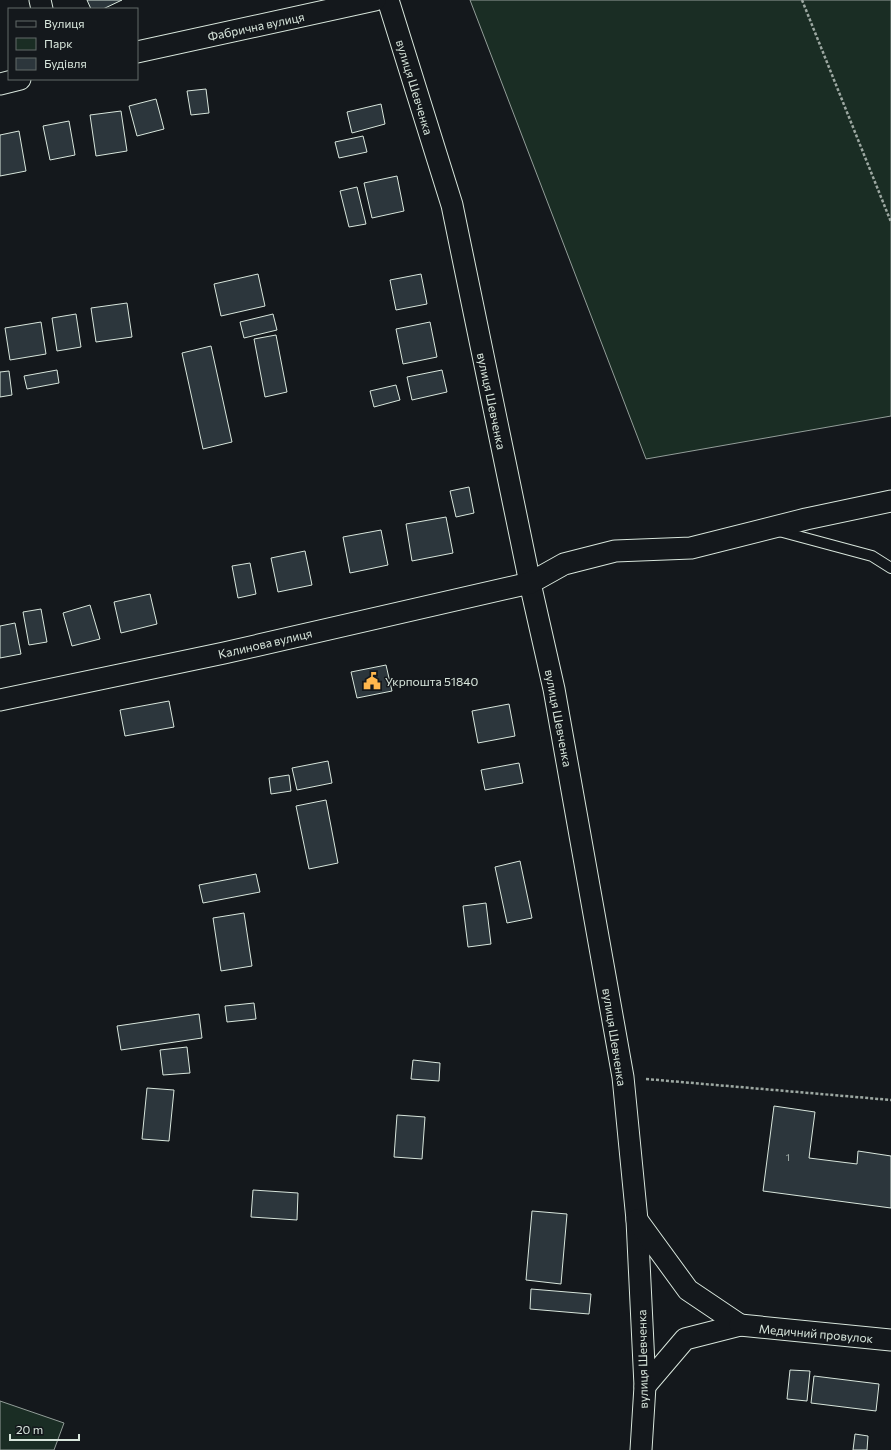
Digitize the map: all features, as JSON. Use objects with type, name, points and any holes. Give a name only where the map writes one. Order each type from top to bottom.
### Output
[{"type":"street","name":"Фабрична вулиця","points":[[138,52],[375,0]]},
{"type":"street","name":"вулиця Шевченка","points":[[388,0],[452,205],[530,583],[554,689],[623,1077],[638,1220],[645,1386],[641,1450]]},
{"type":"street","points":[[0,84],[16,80]]},
{"type":"street","name":"Калинова вулиця","points":[[0,700],[224,653],[530,583],[564,564],[615,551],[691,548],[806,518],[891,501]]},
{"type":"street","points":[[638,1220],[688,1290],[740,1325]]},
{"type":"street","points":[[645,1386],[685,1339],[740,1325]]},
{"type":"street","name":"Медичний провулок","points":[[740,1325],[891,1340]]},
{"type":"lane","points":[[769,528],[872,556],[891,568]]},
{"type":"path","points":[[802,0],[891,222]]},
{"type":"path","points":[[623,1077],[891,1100]]},
{"type":"green space","points":[[470,0],[891,0],[891,416],[646,459]]},
{"type":"green space","points":[[0,1401],[64,1423],[54,1450],[0,1450]]},
{"type":"building","points":[[87,0],[122,0],[105,8],[91,8]]},
{"type":"building","points":[[206,89],[209,113],[191,115],[187,91]]},
{"type":"building","points":[[156,99],[164,129],[137,136],[129,106]]},
{"type":"building","points":[[381,104],[385,124],[352,133],[347,112]]},
{"type":"building","points":[[121,111],[127,151],[96,156],[90,115]]},
{"type":"building","points":[[69,121],[75,155],[50,160],[43,126]]},
{"type":"building","points":[[19,131],[26,171],[0,176],[0,135]]},
{"type":"building","points":[[363,136],[367,152],[339,158],[335,142]]},
{"type":"building","points":[[397,176],[404,211],[372,218],[364,183]]},
{"type":"building","points":[[357,187],[366,224],[349,227],[340,191]]},
{"type":"building","points":[[258,274],[265,306],[221,316],[214,284]]},
{"type":"building","points":[[421,274],[427,304],[396,310],[390,280]]},
{"type":"building","points":[[127,303],[132,337],[96,342],[91,308]]},
{"type":"building","points":[[76,314],[81,347],[57,351],[52,318]]},
{"type":"building","points":[[273,314],[277,330],[244,338],[240,322]]},
{"type":"building","points":[[41,322],[46,354],[10,360],[5,328]]},
{"type":"building","points":[[430,322],[437,357],[403,364],[396,329]]},
{"type":"building","points":[[276,335],[287,392],[265,397],[254,339]]},
{"type":"building","points":[[211,346],[232,442],[203,449],[182,353]]},
{"type":"building","points":[[57,370],[59,383],[27,389],[24,376]]},
{"type":"building","points":[[442,370],[447,392],[412,400],[407,377]]},
{"type":"building","points":[[9,371],[12,395],[0,397],[0,372]]},
{"type":"building","points":[[396,385],[400,400],[374,407],[370,391]]},
{"type":"building","points":[[469,487],[474,513],[456,517],[450,491]]},
{"type":"building","points":[[446,517],[453,553],[412,561],[406,524]]},
{"type":"building","points":[[381,530],[388,565],[350,573],[343,537]]},
{"type":"building","points":[[305,551],[312,585],[278,592],[271,558]]},
{"type":"building","points":[[250,563],[256,594],[238,598],[232,566]]},
{"type":"building","points":[[150,594],[157,624],[121,633],[114,602]]},
{"type":"building","points":[[90,605],[100,639],[72,646],[63,613]]},
{"type":"building","points":[[41,609],[47,642],[29,645],[23,612]]},
{"type":"building","points":[[15,623],[21,654],[0,658],[0,626]]},
{"type":"building","points":[[386,665],[392,691],[357,698],[351,672]]},
{"type":"building","points":[[169,701],[174,727],[125,736],[120,710]]},
{"type":"building","points":[[509,704],[515,736],[478,743],[472,711]]},
{"type":"building","points":[[328,761],[332,783],[297,790],[292,768]]},
{"type":"building","points":[[519,763],[523,783],[485,790],[481,770]]},
{"type":"building","points":[[289,775],[291,791],[271,794],[269,778]]},
{"type":"building","points":[[326,800],[338,863],[309,869],[296,806]]},
{"type":"building","points":[[520,861],[532,918],[507,923],[495,867]]},
{"type":"building","points":[[256,874],[260,892],[203,903],[199,885]]},
{"type":"building","points":[[486,903],[491,944],[468,947],[463,906]]},
{"type":"building","points":[[244,913],[252,966],[221,971],[213,918]]},
{"type":"building","points":[[254,1003],[256,1019],[227,1022],[225,1006]]},
{"type":"building","points":[[199,1014],[202,1038],[121,1050],[117,1026]]},
{"type":"building","points":[[187,1047],[190,1073],[163,1075],[160,1050]]},
{"type":"building","points":[[413,1060],[440,1063],[439,1081],[411,1079]]},
{"type":"building","points":[[147,1088],[174,1090],[169,1141],[142,1139]]},
{"type":"building","points":[[774,1106],[815,1112],[809,1158],[857,1164],[858,1151],[891,1156],[891,1208],[763,1191]]},
{"type":"building","points":[[397,1115],[425,1117],[422,1159],[394,1157]]},
{"type":"building","points":[[253,1190],[298,1193],[297,1220],[251,1217]]},
{"type":"building","points":[[532,1211],[567,1214],[561,1284],[526,1280]]},
{"type":"building","points":[[531,1289],[591,1294],[589,1314],[530,1309]]},
{"type":"building","points":[[790,1370],[810,1371],[807,1401],[787,1399]]},
{"type":"building","points":[[814,1376],[879,1384],[876,1411],[811,1403]]},
{"type":"building","points":[[855,1434],[868,1436],[867,1450],[853,1450]]},
{"type":"place","name":"Укрпошта 51840","points":[[372,681]]}]
